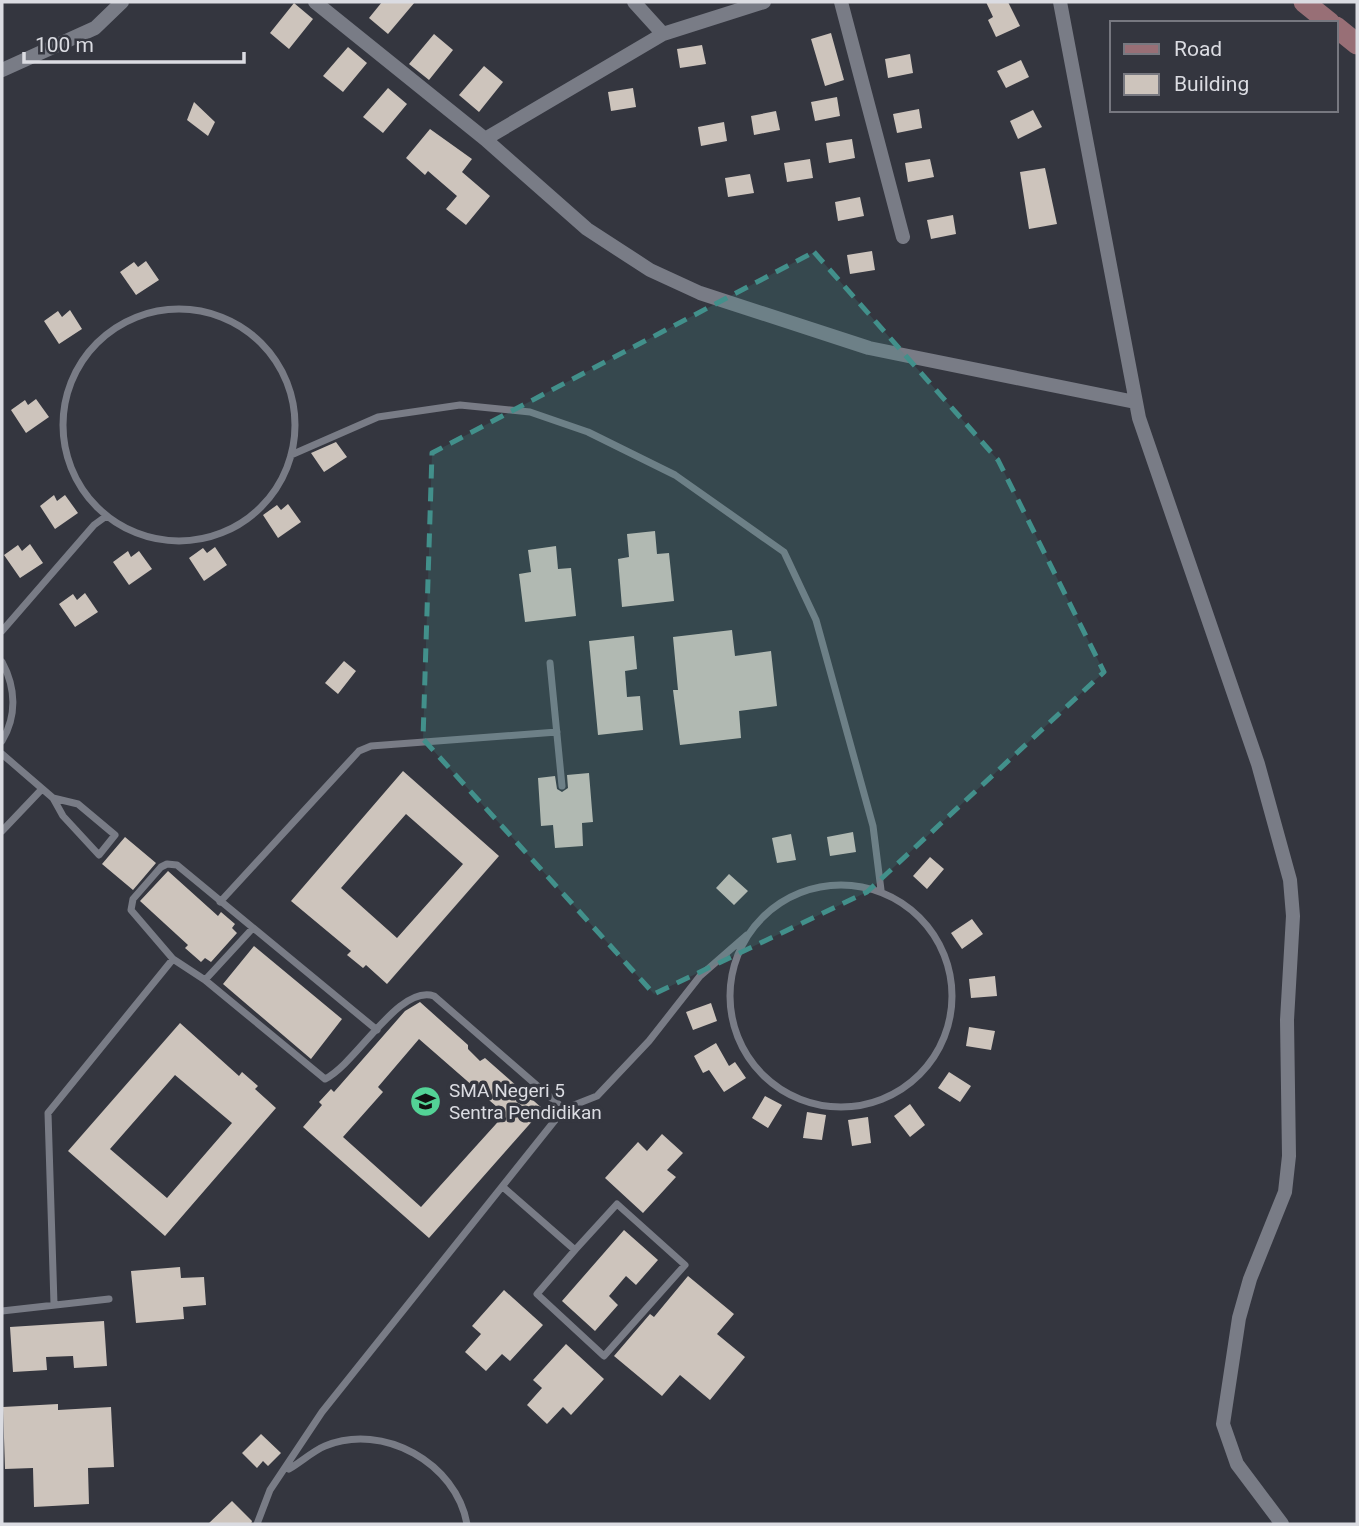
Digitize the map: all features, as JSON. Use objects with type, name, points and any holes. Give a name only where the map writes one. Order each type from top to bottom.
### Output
[{"type":"street","points":[[2,69],[95,28],[122,2]]},
{"type":"street","points":[[315,2],[485,139],[607,244],[650,270],[700,293],[869,348],[1135,402]]},
{"type":"street","points":[[634,2],[663,34]]},
{"type":"street","points":[[485,139],[663,34],[764,2]]},
{"type":"street","points":[[841,2],[903,237]]},
{"type":"street","points":[[1060,2],[1135,402],[1258,764],[1293,898],[1287,1020],[1289,1156],[1285,1192],[1255,1268],[1239,1318],[1223,1424],[1237,1464],[1282,1524]]},
{"type":"street","points":[[1304,2],[1328,21]]},
{"type":"street","points":[[1338,29],[1357,44]]},
{"type":"lane","points":[[184,308],[213,312],[247,328],[273,355],[290,388],[296,425],[291,455],[272,495],[246,521],[212,537],[175,542],[138,535],[105,517],[85,496],[71,470],[63,442],[69,384],[83,358],[103,336],[127,320],[155,310],[184,308]]},
{"type":"lane","points":[[291,455],[377,417],[460,405],[530,412],[588,432],[675,475],[784,552],[816,620],[873,826],[880,890]]},
{"type":"lane","points":[[2,631],[94,525],[105,517]]},
{"type":"lane","points":[[2,662],[12,685],[13,708],[2,741]]},
{"type":"lane","points":[[550,663],[562,786]]},
{"type":"lane","points":[[220,902],[343,765],[359,751],[370,746],[557,732]]},
{"type":"lane","points":[[2,754],[53,798],[63,816],[99,855],[115,835],[78,804],[53,798]]},
{"type":"lane","points":[[2,831],[42,789]]},
{"type":"lane","points":[[377,1030],[173,863],[161,867],[134,899],[131,910],[173,959],[205,980],[325,1079],[337,1073],[377,1030],[415,995],[425,993],[434,996],[564,1109]]},
{"type":"lane","points":[[257,1524],[270,1490],[286,1471],[322,1412],[564,1109],[597,1096],[649,1041],[700,976],[747,935],[773,907],[806,889],[844,883],[880,890],[912,908],[936,935],[950,968],[953,1005],[944,1040],[925,1071],[896,1094],[862,1106],[825,1107],[791,1097],[760,1074],[739,1043],[730,1007],[732,970],[747,935]]},
{"type":"lane","points":[[205,980],[252,929]]},
{"type":"lane","points":[[54,1304],[48,1113],[173,959]]},
{"type":"lane","points":[[503,1187],[575,1250]]},
{"type":"lane","points":[[617,1204],[685,1265],[604,1356],[537,1294],[575,1250],[617,1204]]},
{"type":"lane","points":[[2,1311],[109,1299]]},
{"type":"lane","points":[[286,1471],[324,1446],[335,1443],[369,1440],[391,1443],[412,1451],[446,1480],[458,1499],[467,1524]]},
{"type":"highlighted area","points":[[814,252],[998,460],[1104,672],[867,892],[654,994],[423,739],[432,453]]},
{"type":"building","points":[[382,2],[415,2],[388,34],[369,18]]},
{"type":"building","points":[[986,2],[1008,2],[1020,26],[996,37],[988,20],[993,17]]},
{"type":"building","points":[[294,3],[313,19],[289,49],[270,33]]},
{"type":"building","points":[[831,33],[844,80],[825,86],[811,39]]},
{"type":"building","points":[[434,34],[453,50],[429,80],[409,64]]},
{"type":"building","points":[[702,45],[706,64],[680,68],[677,49]]},
{"type":"building","points":[[348,47],[367,63],[343,92],[323,76]]},
{"type":"building","points":[[910,54],[913,73],[888,78],[885,59]]},
{"type":"building","points":[[1021,60],[1029,77],[1006,88],[997,71]]},
{"type":"building","points":[[484,66],[503,82],[479,112],[459,95]]},
{"type":"building","points":[[388,88],[407,104],[383,133],[363,117]]},
{"type":"building","points":[[633,88],[636,107],[611,111],[608,92]]},
{"type":"building","points":[[837,97],[840,116],[815,121],[811,102]]},
{"type":"building","points":[[194,102],[215,122],[208,136],[187,120]]},
{"type":"building","points":[[919,109],[922,128],[897,133],[893,114]]},
{"type":"building","points":[[1033,110],[1042,127],[1018,139],[1010,121]]},
{"type":"building","points":[[776,111],[780,130],[754,135],[751,116]]},
{"type":"building","points":[[724,122],[727,141],[701,146],[698,127]]},
{"type":"building","points":[[430,129],[472,159],[462,172],[490,196],[466,225],[446,209],[457,196],[428,171],[425,175],[406,158]]},
{"type":"building","points":[[852,139],[855,158],[829,163],[826,143]]},
{"type":"building","points":[[810,159],[813,178],[787,182],[784,163]]},
{"type":"building","points":[[930,159],[934,177],[908,182],[905,163]]},
{"type":"building","points":[[1045,168],[1057,224],[1029,229],[1020,172]]},
{"type":"building","points":[[750,174],[754,193],[728,197],[725,178]]},
{"type":"building","points":[[860,197],[864,216],[838,221],[835,202]]},
{"type":"building","points":[[953,215],[956,234],[931,239],[927,220]]},
{"type":"building","points":[[872,251],[875,270],[850,274],[847,255]]},
{"type":"building","points":[[146,261],[159,280],[136,295],[120,272],[134,262],[138,267]]},
{"type":"building","points":[[70,310],[82,329],[59,344],[44,321],[58,311],[62,317]]},
{"type":"building","points":[[36,399],[49,417],[26,433],[11,410],[25,400],[28,405]]},
{"type":"building","points":[[336,442],[347,457],[324,472],[311,453]]},
{"type":"building","points":[[54,495],[57,501],[65,495],[78,513],[55,529],[40,506]]},
{"type":"building","points":[[288,504],[301,522],[278,538],[263,515],[277,505],[281,510]]},
{"type":"building","points":[[655,531],[657,554],[669,553],[674,601],[622,607],[618,559],[629,557],[627,534]]},
{"type":"building","points":[[30,544],[43,563],[20,578],[4,555],[18,545],[22,551]]},
{"type":"building","points":[[556,546],[558,569],[571,568],[576,616],[525,622],[519,574],[531,572],[528,550]]},
{"type":"building","points":[[215,547],[227,565],[204,581],[189,558],[203,548],[207,553]]},
{"type":"building","points":[[128,551],[131,557],[139,551],[152,569],[129,585],[113,562]]},
{"type":"building","points":[[85,593],[98,612],[75,627],[59,604],[73,594],[77,600]]},
{"type":"building","points":[[732,630],[735,656],[771,651],[777,706],[739,711],[741,738],[680,745],[673,690],[678,690],[673,637]]},
{"type":"building","points":[[634,636],[637,669],[625,671],[627,697],[640,696],[643,730],[598,735],[589,641]]},
{"type":"building","points":[[344,661],[356,671],[338,694],[325,683]]},
{"type":"building","points":[[403,771],[499,856],[387,984],[366,965],[363,968],[347,955],[351,951],[291,901]],"holes":[[[406,814],[463,864],[397,938],[341,888]]]},
{"type":"building","points":[[589,773],[593,822],[582,823],[583,846],[555,848],[553,825],[541,826],[538,778],[555,776],[557,789],[562,792],[568,788],[567,775]]},
{"type":"building","points":[[853,832],[856,852],[830,856],[827,837]]},
{"type":"building","points":[[791,834],[796,860],[777,863],[772,838]]},
{"type":"building","points":[[125,837],[156,863],[133,890],[102,864]]},
{"type":"building","points":[[930,857],[944,869],[927,889],[913,876]]},
{"type":"building","points":[[168,871],[218,916],[221,912],[235,924],[232,928],[237,933],[211,962],[205,958],[201,962],[185,948],[188,945],[140,901]]},
{"type":"building","points":[[729,874],[748,891],[734,905],[716,888]]},
{"type":"building","points":[[972,919],[983,934],[962,949],[951,933]]},
{"type":"building","points":[[254,946],[342,1019],[311,1059],[223,984]]},
{"type":"building","points":[[995,976],[997,996],[971,998],[969,979]]},
{"type":"building","points":[[420,1002],[468,1045],[468,1049],[480,1061],[485,1058],[543,1109],[429,1238],[303,1127],[322,1105],[319,1102],[331,1089],[334,1092],[405,1011]],"holes":[[[419,1039],[505,1114],[421,1207],[343,1137],[383,1092],[378,1087]]]},
{"type":"building","points":[[711,1003],[717,1021],[693,1030],[686,1012]]},
{"type":"building","points":[[180,1023],[239,1076],[242,1072],[258,1086],[255,1089],[276,1108],[165,1236],[68,1151]],"holes":[[[175,1075],[232,1123],[167,1198],[110,1149]]]},
{"type":"building","points":[[969,1027],[995,1031],[991,1050],[966,1046]]},
{"type":"building","points":[[716,1043],[729,1066],[735,1062],[746,1078],[724,1092],[709,1070],[703,1073],[694,1056]]},
{"type":"building","points":[[949,1072],[971,1086],[960,1102],[938,1088]]},
{"type":"building","points":[[765,1096],[782,1105],[768,1128],[752,1118]]},
{"type":"building","points":[[910,1104],[925,1125],[910,1137],[894,1116]]},
{"type":"building","points":[[807,1112],[826,1115],[822,1140],[803,1138]]},
{"type":"building","points":[[868,1117],[871,1143],[852,1146],[848,1120]]},
{"type":"building","points":[[662,1134],[683,1153],[667,1170],[676,1177],[643,1213],[605,1178],[638,1142],[647,1151]]},
{"type":"building","points":[[624,1230],[658,1260],[636,1285],[626,1276],[609,1296],[618,1305],[595,1331],[562,1301]]},
{"type":"building","points":[[180,1267],[181,1278],[204,1277],[206,1305],[183,1307],[184,1319],[136,1323],[131,1271]]},
{"type":"building","points":[[688,1276],[734,1314],[717,1334],[745,1357],[710,1400],[680,1375],[662,1396],[614,1356],[650,1314],[654,1317]]},
{"type":"building","points":[[504,1290],[543,1325],[510,1361],[502,1354],[486,1371],[465,1352],[481,1334],[472,1326]]},
{"type":"building","points":[[104,1321],[107,1366],[74,1368],[73,1356],[46,1357],[47,1370],[13,1372],[10,1327]]},
{"type":"building","points":[[566,1344],[604,1379],[571,1415],[563,1407],[547,1424],[527,1405],[542,1388],[533,1380]]},
{"type":"building","points":[[58,1404],[58,1410],[111,1407],[114,1467],[88,1468],[89,1504],[34,1507],[33,1468],[5,1469],[3,1407]]},
{"type":"building","points":[[261,1434],[281,1453],[268,1466],[263,1461],[257,1468],[242,1453]]},
{"type":"building","points":[[232,1501],[252,1521],[251,1524],[208,1524]]},
{"type":"place","name":"SMA Negeri 5 Sentra Pendidikan","points":[[426,1101]]}]
